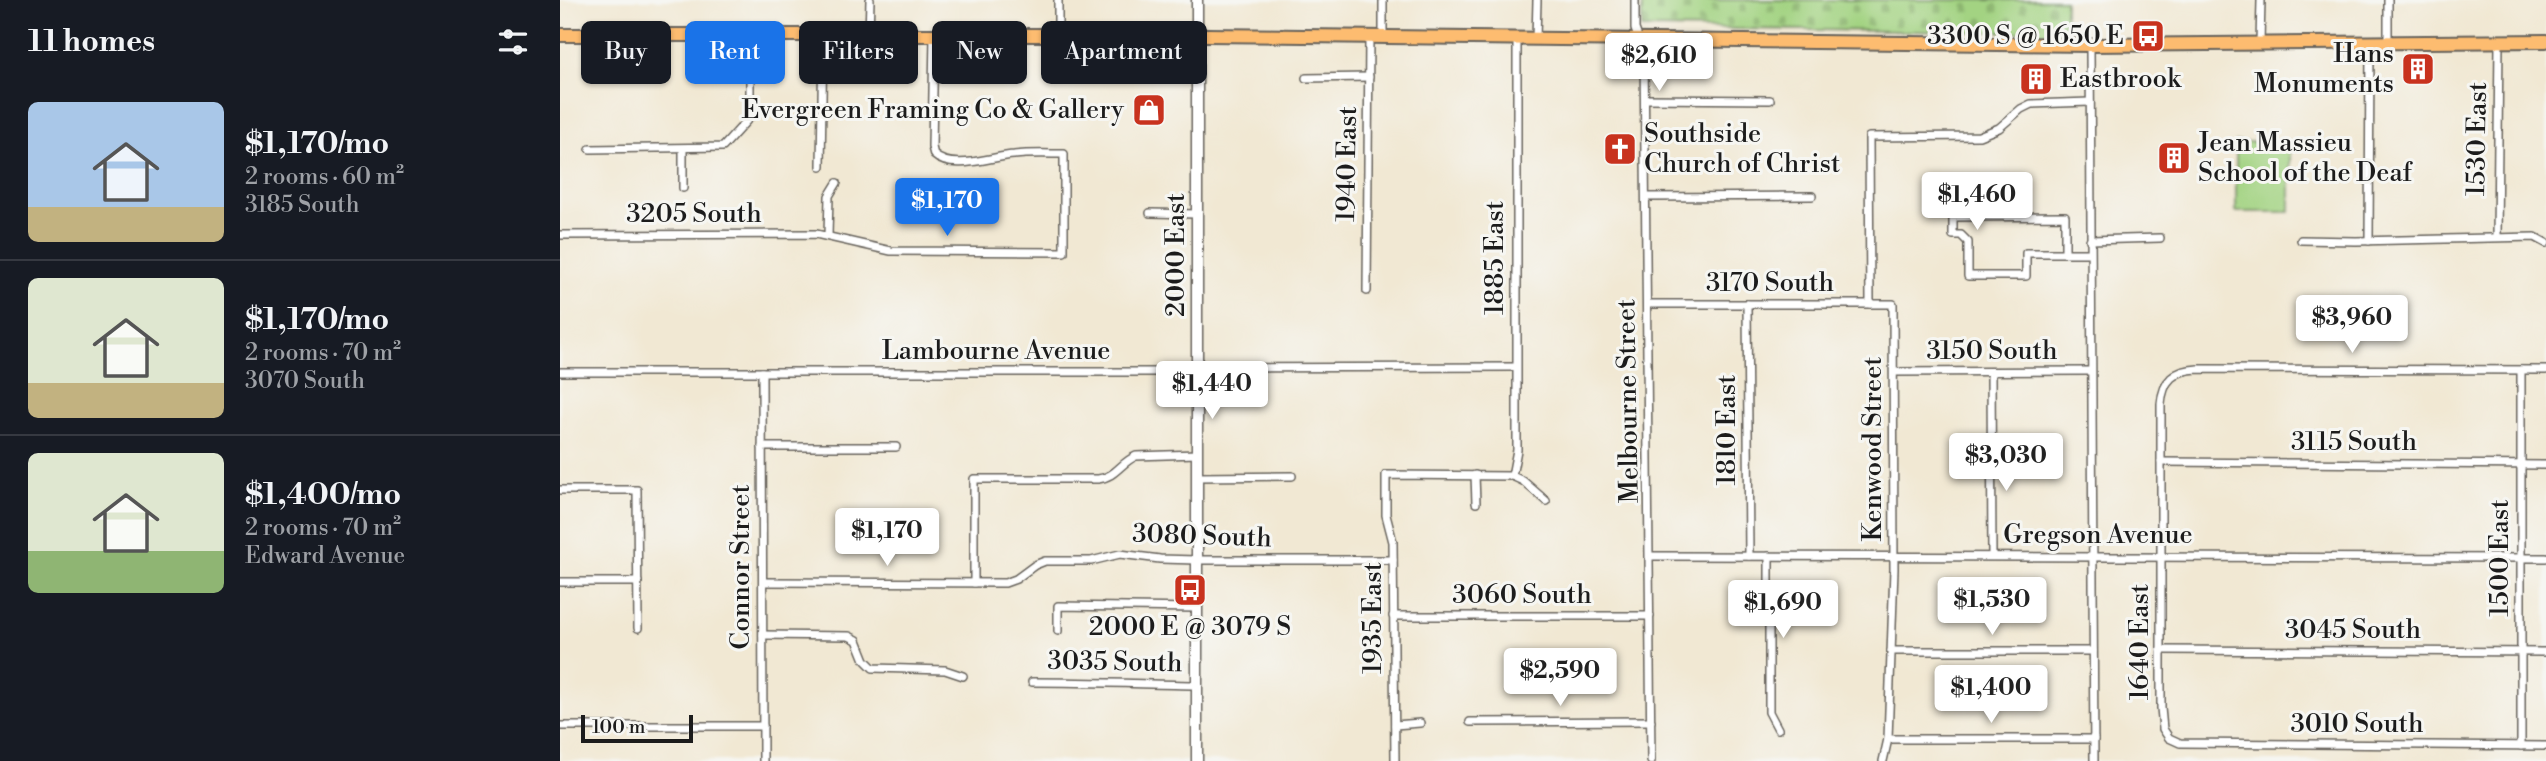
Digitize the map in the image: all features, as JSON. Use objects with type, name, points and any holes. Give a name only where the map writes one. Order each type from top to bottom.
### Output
[{"type":"main road","points":[[560,35],[685,35]]},
{"type":"main road","points":[[1207,35],[2090,44],[2546,41]]},
{"type":"street","points":[[869,21],[870,0]]},
{"type":"street","points":[[1058,0],[1058,21]]},
{"type":"street","name":"2000 East","points":[[1196,0],[1196,21]]},
{"type":"street","points":[[1383,0],[1383,37]]},
{"type":"street","points":[[1536,39],[1537,0]]},
{"type":"street","name":"Melbourne Street","points":[[1635,0],[1635,29],[1644,54],[1645,99],[1651,761]]},
{"type":"street","points":[[2260,43],[2261,0]]},
{"type":"street","points":[[2388,0],[2389,42]]},
{"type":"street","name":"1940 East","points":[[1367,291],[1369,37]]},
{"type":"street","name":"1885 East","points":[[1512,476],[1517,450],[1517,39]]},
{"type":"street","name":"1530 East","points":[[2497,237],[2499,41]]},
{"type":"street","points":[[2369,241],[2370,42]]},
{"type":"street","points":[[2090,44],[2094,761]]},
{"type":"street","points":[[1306,78],[1369,78]]},
{"type":"street","points":[[590,149],[721,148],[749,119],[749,84]]},
{"type":"street","points":[[821,166],[822,84]]},
{"type":"street","name":"3205 South","points":[[560,235],[828,236],[891,251],[1064,252],[1064,154],[1017,154],[972,162],[939,160],[932,147],[933,84]]},
{"type":"street","name":"2000 East","points":[[1196,84],[1197,761]]},
{"type":"street","points":[[1645,99],[1770,100]]},
{"type":"street","points":[[1870,304],[1869,137],[1979,136],[1999,128],[2031,104],[2090,103]]},
{"type":"street","points":[[683,149],[683,188]]},
{"type":"street","points":[[828,236],[829,196],[837,183]]},
{"type":"street","points":[[1953,191],[1953,234],[1961,234],[1968,242],[1968,276],[2026,276],[2026,253],[2090,253]]},
{"type":"street","points":[[1646,197],[1812,196]]},
{"type":"street","points":[[1150,213],[1197,214]]},
{"type":"street","points":[[1953,217],[2065,216],[2065,253]]},
{"type":"street","points":[[2301,240],[2535,237],[2546,243]]},
{"type":"street","points":[[2090,240],[2160,239]]},
{"type":"street","name":"3170 South","points":[[1647,304],[1893,304]]},
{"type":"street","name":"1810 East","points":[[1747,304],[1749,556]]},
{"type":"street","name":"Kenwood Street","points":[[1883,761],[1888,740],[1891,651],[1893,304]]},
{"type":"street","name":"Lambourne Avenue","points":[[560,372],[1186,372],[1197,368],[1516,367]]},
{"type":"street","name":"1640 East","points":[[2169,738],[2163,729],[2161,715],[2161,399],[2169,378],[2180,372],[2198,369],[2521,370]]},
{"type":"street","points":[[2521,370],[2546,370]]},
{"type":"street","name":"1500 East","points":[[2521,370],[2521,746]]},
{"type":"street","name":"3150 South","points":[[1894,372],[2091,371]]},
{"type":"street","name":"Connor Street","points":[[762,372],[763,761]]},
{"type":"street","points":[[1991,372],[1992,556]]},
{"type":"street","points":[[762,447],[896,447]]},
{"type":"street","points":[[763,582],[974,583],[974,478],[1098,479],[1115,474],[1129,459],[1136,456],[1197,454]]},
{"type":"street","name":"3115 South","points":[[2161,462],[2546,465]]},
{"type":"street","name":"1935 East","points":[[1395,761],[1394,560],[1393,542],[1386,515],[1386,475],[1475,475]]},
{"type":"street","points":[[1476,503],[1475,475],[1512,476],[1523,481],[1546,501]]},
{"type":"street","points":[[1197,477],[1292,476]]},
{"type":"street","points":[[560,490],[638,490],[638,628]]},
{"type":"street","name":"3080 South","points":[[974,583],[1005,583],[1045,561],[1091,561],[1120,554],[1197,560],[1394,560]]},
{"type":"street","name":"Gregson Avenue","points":[[1650,556],[2546,558]]},
{"type":"street","points":[[1769,556],[1769,712],[1778,729]]},
{"type":"street","points":[[560,582],[638,582]]},
{"type":"street","points":[[1058,631],[1058,606],[1197,608]]},
{"type":"street","name":"3060 South","points":[[1393,616],[1650,616]]},
{"type":"street","points":[[763,635],[849,636],[859,643],[864,660],[873,668],[946,670],[963,676]]},
{"type":"street","name":"3045 South","points":[[2161,650],[2546,652]]},
{"type":"street","points":[[1891,651],[2093,651]]},
{"type":"street","name":"3035 South","points":[[1032,682],[1197,685]]},
{"type":"street","points":[[1470,722],[1651,721]]},
{"type":"street","points":[[1395,724],[1420,723]]},
{"type":"street","points":[[560,726],[763,726]]},
{"type":"street","name":"3010 South","points":[[2169,738],[2180,743],[2198,744],[2546,746]]},
{"type":"street","points":[[1888,740],[2094,739]]},
{"type":"green space","points":[[1642,0],[2065,0],[2065,33],[1642,28]]},
{"type":"green space","points":[[2236,142],[2290,142],[2290,212],[2236,212]]},
{"type":"place","name":"3300 S @ 1650 E","points":[[2148,36]]},
{"type":"place","name":"Hans Monuments","points":[[2418,69]]},
{"type":"place","name":"Eastbrook","points":[[2036,79]]},
{"type":"place","name":"Evergreen Framing Co & Gallery","points":[[1149,110]]},
{"type":"place","name":"Southside Church of Christ","points":[[1620,149]]},
{"type":"place","name":"Jean Massieu School of the Deaf","points":[[2174,158]]},
{"type":"place","name":"2000 E @ 3079 S","points":[[1190,590]]}]
